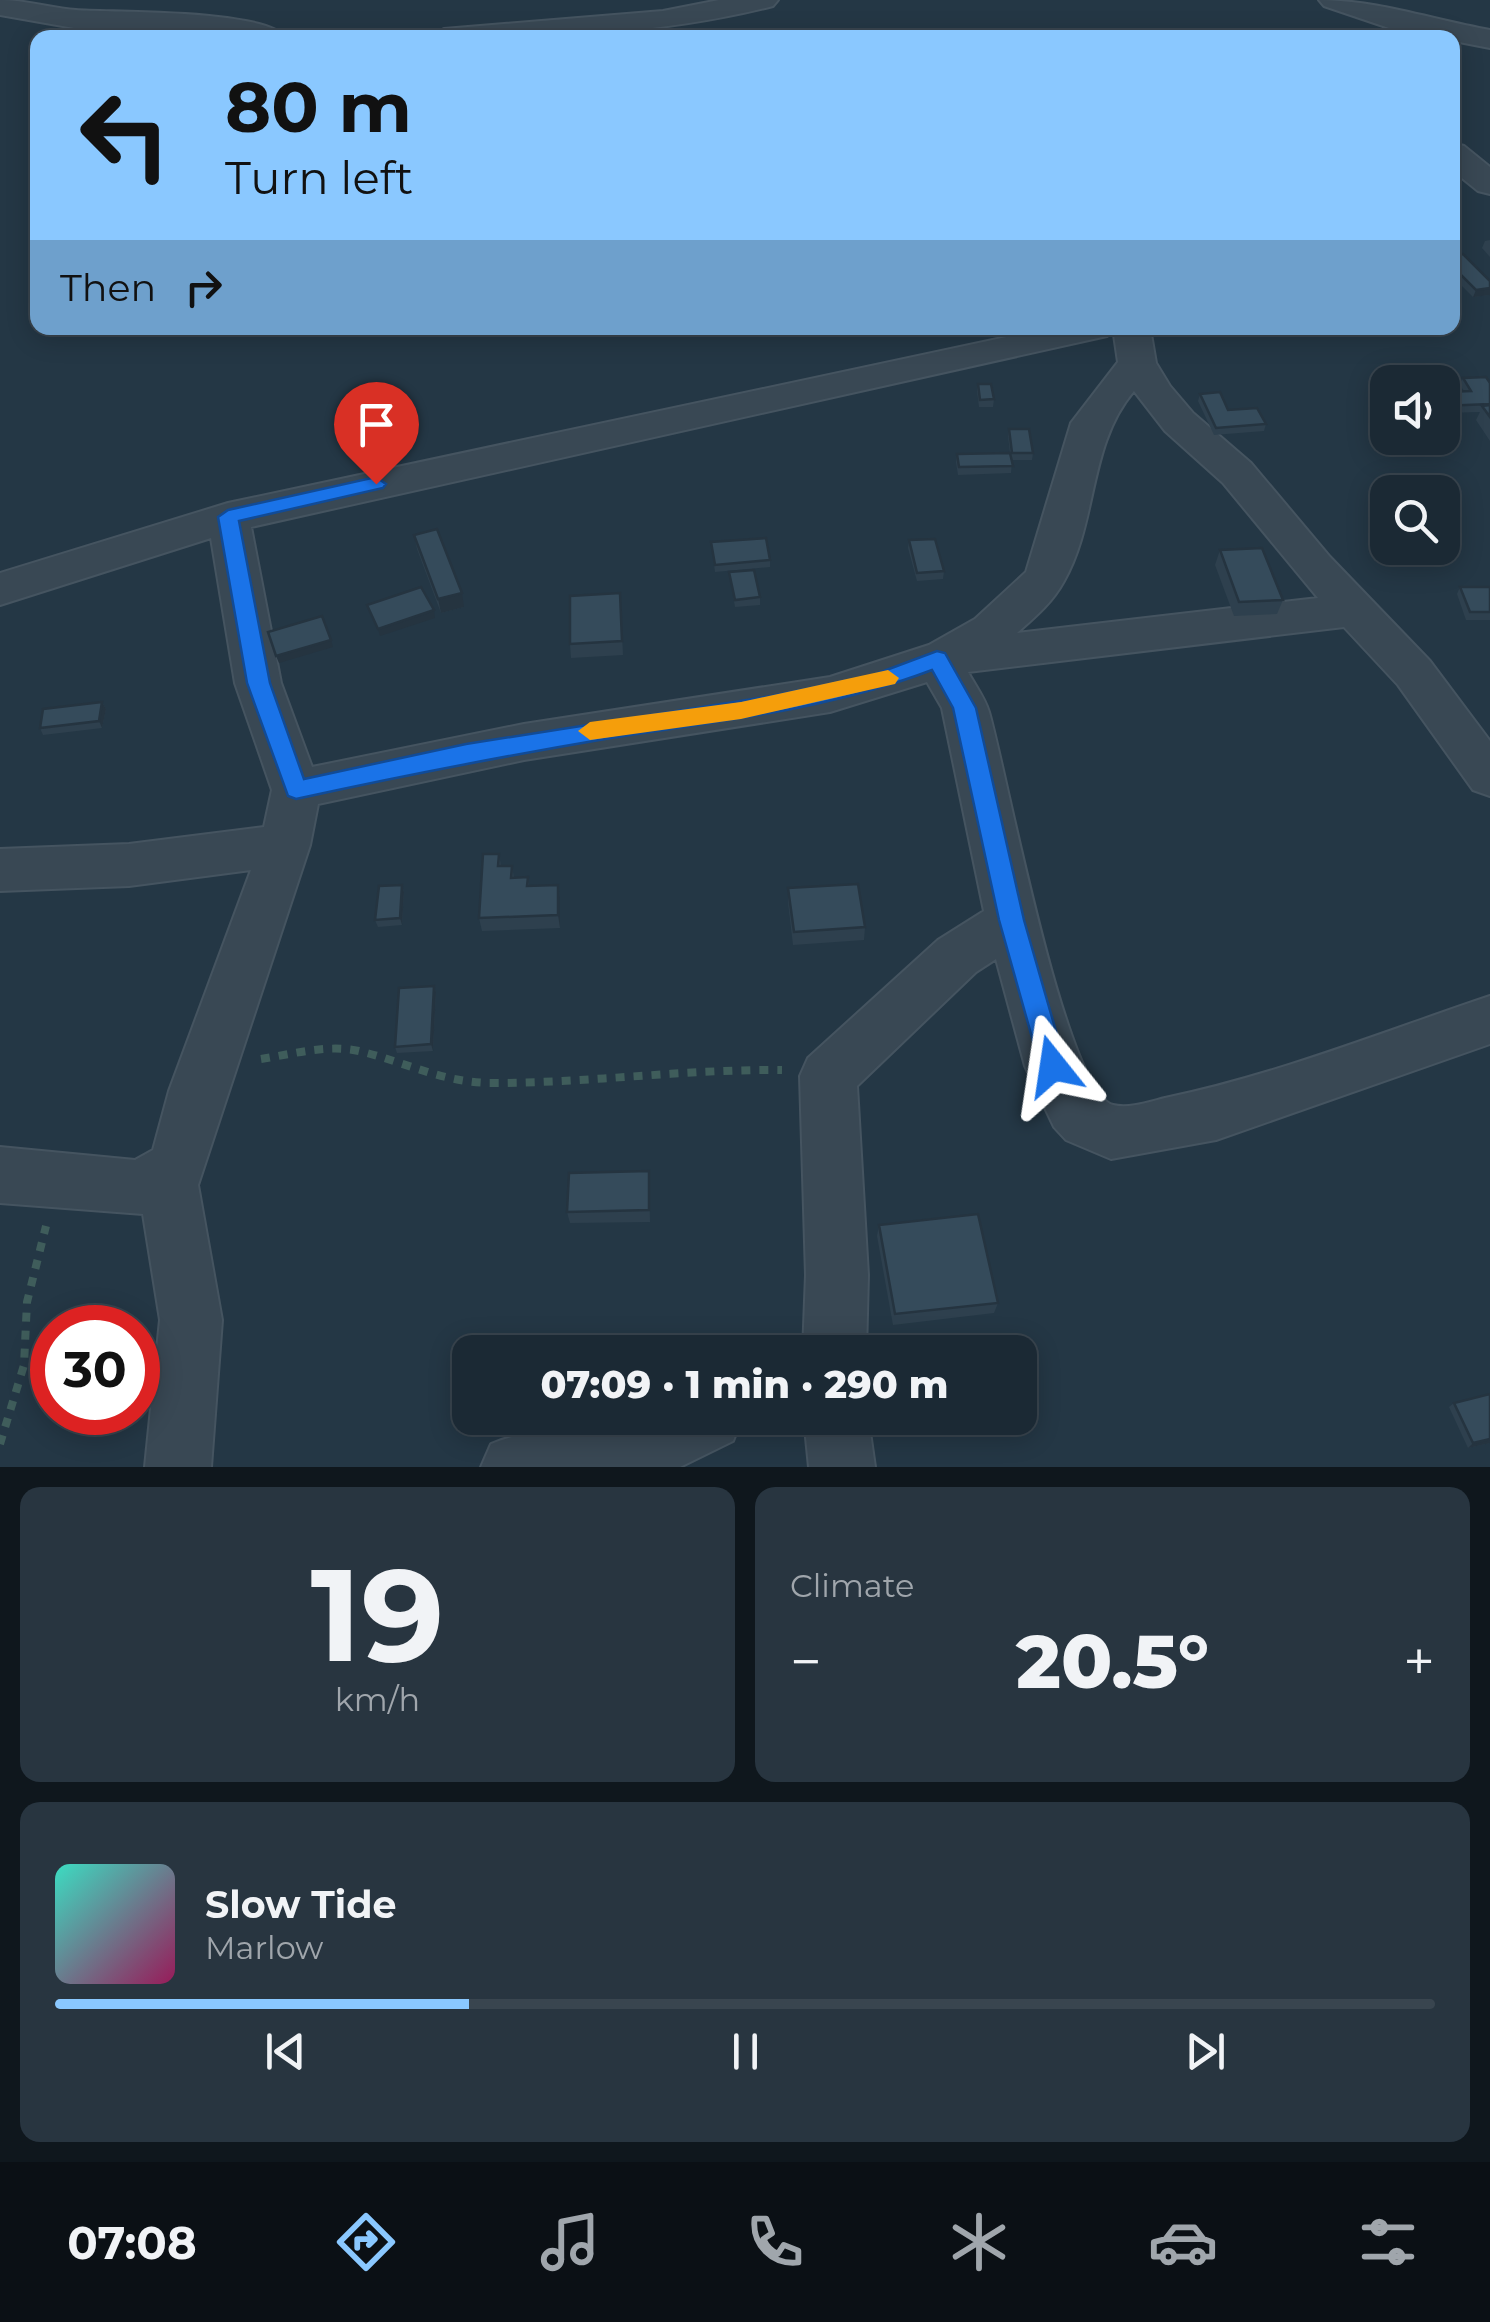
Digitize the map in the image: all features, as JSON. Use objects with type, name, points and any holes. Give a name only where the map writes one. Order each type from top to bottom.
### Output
[{"type":"street","points":[[541,30],[663,20],[763,0]]},
{"type":"street","points":[[0,2],[74,19],[180,20],[231,30]]},
{"type":"street","points":[[1322,6],[1445,30]]},
{"type":"street","points":[[1460,151],[1490,157]]},
{"type":"street","points":[[1460,157],[1490,184]]},
{"type":"street","points":[[0,589],[98,553],[228,517],[962,361],[1066,335]]},
{"type":"street","points":[[296,790],[435,758],[772,704],[876,682],[937,659],[1007,619],[1036,591],[1050,566],[1092,419],[1134,346],[1179,422],[1237,472],[1414,673],[1490,777]]},
{"type":"street","points":[[0,1175],[135,1188],[166,1178],[178,1165],[197,1091],[285,845],[296,790],[258,683],[228,517]]},
{"type":"street","points":[[937,659],[1355,610]]},
{"type":"street","points":[[937,659],[964,708],[1012,920],[1053,1066],[1074,1109],[1086,1121],[1111,1132],[1216,1114],[1490,1020]]},
{"type":"street","points":[[0,870],[129,865],[285,845]]},
{"type":"street","points":[[834,1335],[836,1275],[828,1076],[957,956],[1012,920]]},
{"type":"street","points":[[166,1178],[192,1320],[178,1467]]},
{"type":"street","points":[[514,1467],[616,1459],[671,1435]]},
{"type":"street","points":[[838,1435],[842,1467]]},
{"type":"path","points":[[197,1091],[216,1087],[247,1064],[271,1056],[332,1048],[358,1050],[441,1078],[491,1083],[738,1068],[828,1076]]},
{"type":"path","points":[[0,1444],[24,1365],[27,1302],[59,1182]]},
{"type":"building","points":[[1460,255],[1490,281],[1490,288],[1476,290],[1460,274]]},
{"type":"building","points":[[1486,377],[1490,383],[1490,404],[1460,405],[1460,391],[1471,391],[1463,378]]},
{"type":"building","points":[[978,384],[991,384],[994,399],[980,400]]},
{"type":"building","points":[[1220,392],[1228,410],[1257,408],[1266,424],[1216,428],[1200,394]]},
{"type":"building","points":[[1009,429],[1029,429],[1033,453],[1012,453]]},
{"type":"building","points":[[1010,453],[1013,466],[959,467],[957,454]]},
{"type":"building","points":[[437,529],[462,593],[438,599],[414,535]]},
{"type":"building","points":[[766,538],[770,560],[715,565],[711,542]]},
{"type":"building","points":[[935,539],[944,571],[917,573],[909,540]]},
{"type":"building","points":[[1262,548],[1283,600],[1239,602],[1220,550]]},
{"type":"building","points":[[754,570],[760,597],[735,600],[729,572]]},
{"type":"building","points":[[421,587],[434,610],[378,629],[367,605]]},
{"type":"building","points":[[1460,587],[1490,587],[1490,612],[1470,612]]},
{"type":"building","points":[[620,593],[622,641],[570,644],[570,596]]},
{"type":"building","points":[[322,616],[331,640],[276,656],[268,632]]},
{"type":"building","points":[[102,702],[99,721],[40,728],[43,709]]},
{"type":"building","points":[[483,854],[499,854],[498,866],[512,866],[511,878],[528,877],[527,886],[558,885],[558,915],[479,918]]},
{"type":"building","points":[[858,884],[865,927],[794,932],[788,888]]},
{"type":"building","points":[[402,885],[400,918],[375,920],[379,886]]},
{"type":"building","points":[[434,986],[431,1044],[395,1047],[399,988]]},
{"type":"building","points":[[649,1171],[649,1210],[567,1212],[569,1173]]},
{"type":"building","points":[[978,1214],[998,1303],[895,1314],[879,1225]]},
{"type":"building","points":[[1490,1394],[1490,1439],[1473,1443],[1454,1403]]},
{"type":"slow traffic","points":[[590,731],[704,717],[888,678]]},
{"type":"route","points":[[376,484],[228,517],[258,683],[296,790],[398,765],[772,704],[876,682],[937,659],[953,680],[964,708],[1012,920],[1053,1066]]}]
